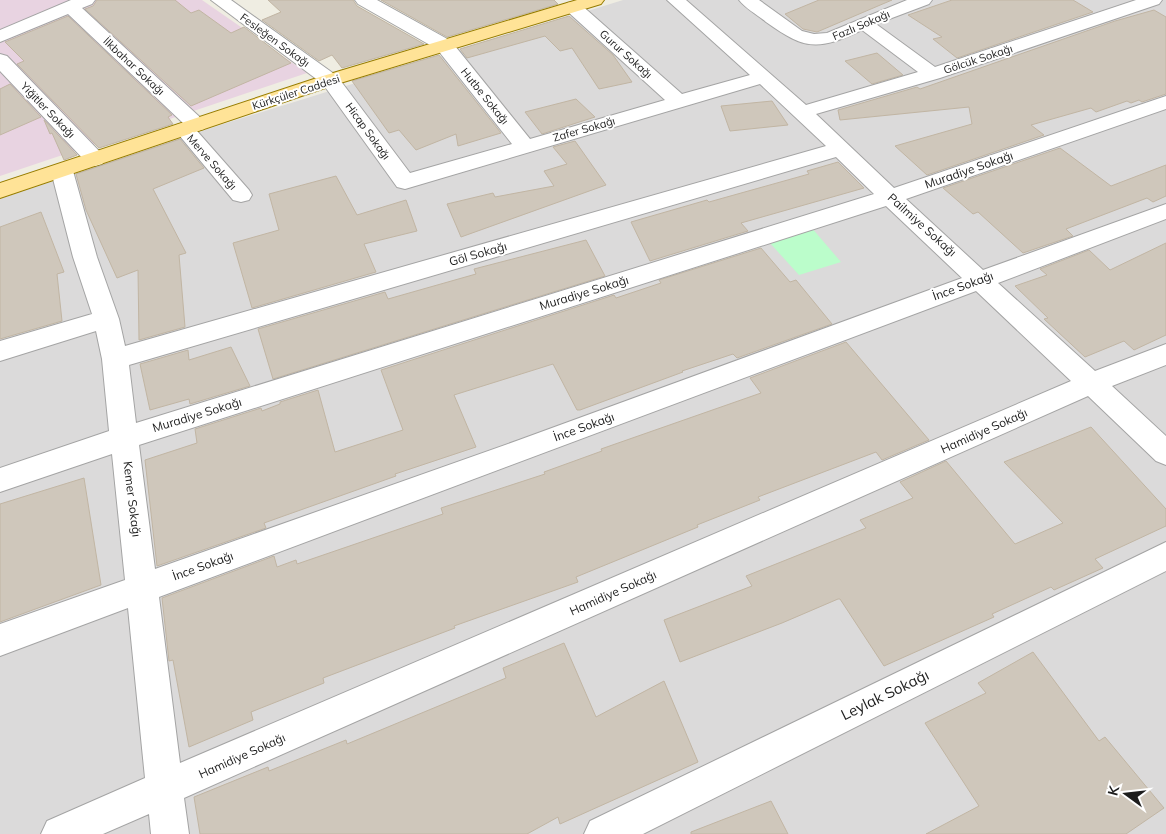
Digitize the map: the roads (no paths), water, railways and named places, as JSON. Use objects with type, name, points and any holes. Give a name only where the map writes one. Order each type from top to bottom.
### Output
[{"type":"main road","name":"Kürkçüler Caddesi","points":[[0,192],[330,80],[596,0]]},
{"type":"street","name":"Fesleğen Sokağı","points":[[220,0],[330,80]]},
{"type":"street","points":[[364,0],[444,45]]},
{"type":"street","name":"Pailmiye Sokağı","points":[[676,0],[802,112],[890,197],[981,279],[1166,453]]},
{"type":"street","name":"Fazlı Sokağı","points":[[748,0],[796,35],[822,40],[831,38],[862,23],[880,9],[923,0]]},
{"type":"street","name":"Gölcük Sokağı","points":[[802,112],[933,74],[1118,5],[1153,0]]},
{"type":"street","points":[[0,37],[78,4]]},
{"type":"street","name":"İlkbahar Sokağı","points":[[78,4],[190,127]]},
{"type":"street","name":"Gurur Sokağı","points":[[573,7],[678,102]]},
{"type":"street","points":[[862,23],[933,74]]},
{"type":"street","name":"Hutbe Sokağı","points":[[444,45],[526,147]]},
{"type":"street","name":"Yiğitler Sokağı","points":[[0,60],[95,159]]},
{"type":"street","name":"Zafer Sokağı","points":[[405,182],[763,77]]},
{"type":"street","name":"Hicap Sokağı","points":[[330,80],[405,182]]},
{"type":"street","name":"Muradiye Sokağı","points":[[0,480],[124,438],[890,197],[1166,102]]},
{"type":"street","name":"Merve Sokağı","points":[[190,127],[240,195]]},
{"type":"street","name":"Göl Sokağı","points":[[115,359],[840,149]]},
{"type":"street","name":"Kemer Sokağı","points":[[62,171],[85,257],[106,319],[115,359],[170,834]]},
{"type":"street","name":"İnce Sokağı","points":[[0,640],[538,444],[1166,210]]},
{"type":"street","points":[[0,351],[106,319]]},
{"type":"street","name":"Hamidiye Sokağı","points":[[60,834],[1092,383],[1166,354]]},
{"type":"street","name":"Leylak Sokağı","points":[[603,834],[1166,556]]}]
